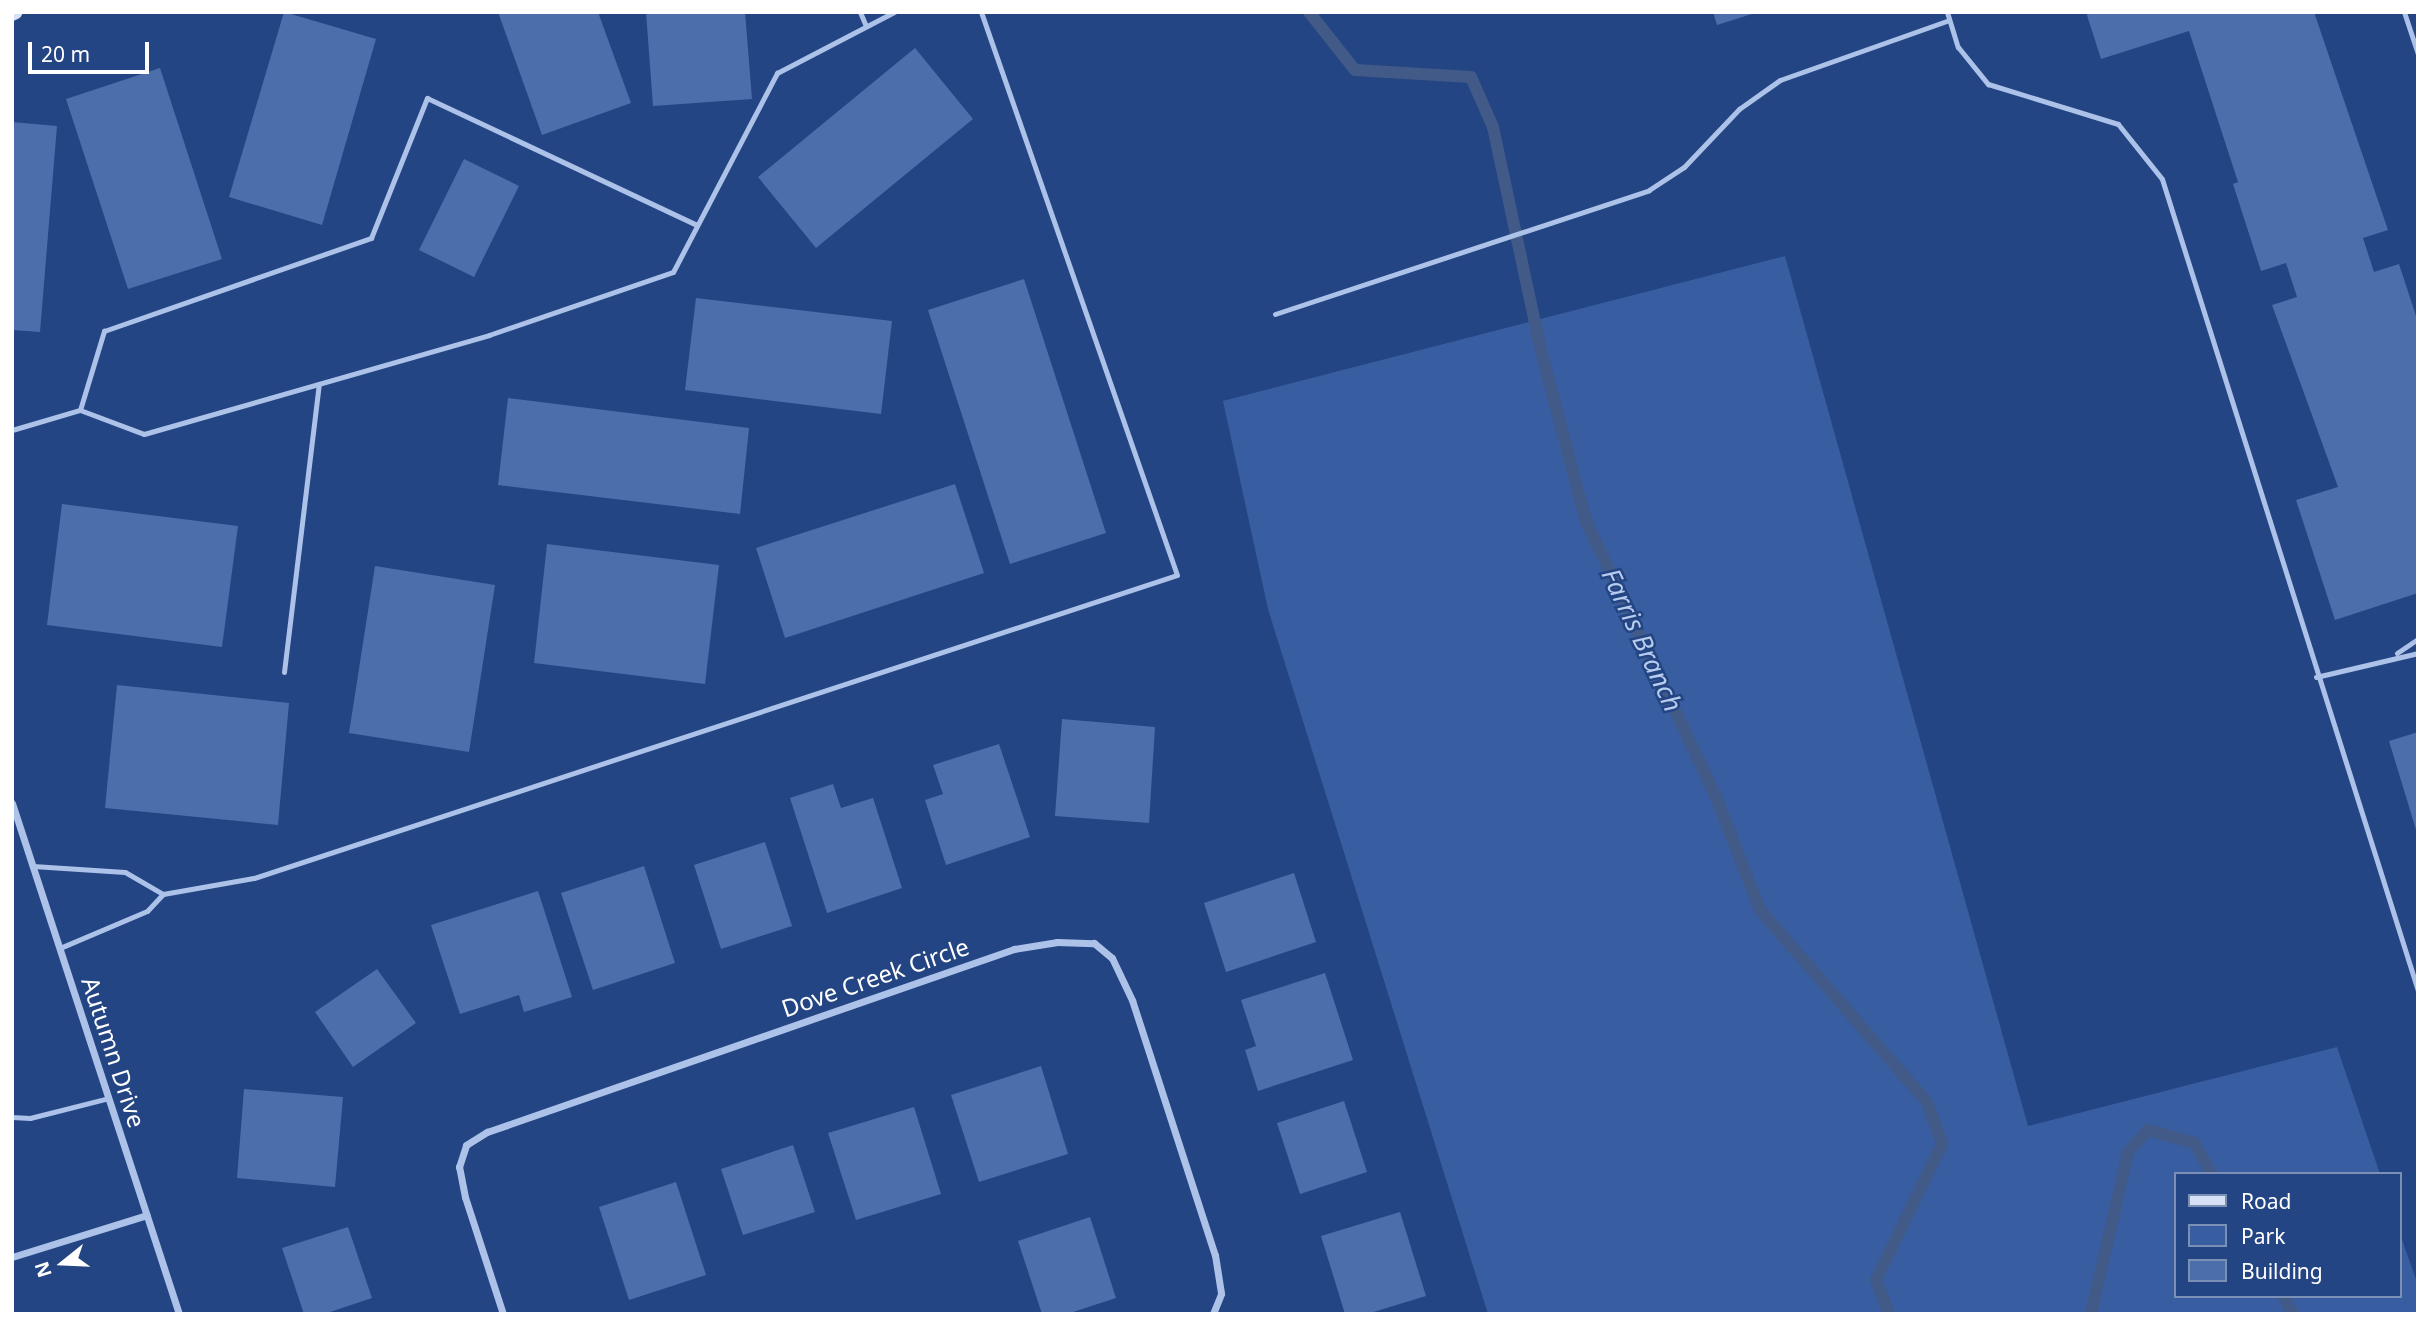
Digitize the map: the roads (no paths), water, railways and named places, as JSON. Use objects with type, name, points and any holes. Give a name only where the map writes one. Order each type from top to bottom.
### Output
[{"type":"street","name":"Autumn Drive","points":[[12,803],[179,1314]]},
{"type":"street","name":"Dove Creek Circle","points":[[503,1314],[465,1196],[459,1167],[466,1145],[487,1132],[1014,949],[1057,942],[1094,943],[1112,958],[1132,1000],[1215,1255],[1221,1294],[1213,1314]]},
{"type":"street","points":[[12,1257],[147,1215]]},
{"type":"lane","points":[[860,12],[866,26]]},
{"type":"lane","points":[[12,430],[80,410],[144,434],[489,335],[673,272],[777,73],[894,12]]},
{"type":"lane","points":[[60,948],[147,911],[163,894],[254,878],[1177,575],[981,12]]},
{"type":"lane","points":[[1947,12],[1958,47],[1988,84],[2118,124],[2162,179],[2316,677],[2418,991]]},
{"type":"lane","points":[[2404,12],[2418,54]]},
{"type":"lane","points":[[1275,314],[1610,205],[1648,190],[1684,167],[1739,110],[1780,80],[1950,20]]},
{"type":"lane","points":[[80,410],[104,331],[371,238],[426,99],[697,225]]},
{"type":"lane","points":[[284,672],[319,384]]},
{"type":"lane","points":[[2394,655],[2418,639]]},
{"type":"lane","points":[[2316,677],[2394,655],[2418,653]]},
{"type":"lane","points":[[33,866],[125,872],[163,894]]},
{"type":"lane","points":[[12,1117],[30,1118],[109,1098]]},
{"type":"waterway","name":"Farris Branch","points":[[1309,12],[1355,70],[1471,77],[1493,127],[1540,347],[1586,521],[1716,797],[1760,910],[1927,1102],[1942,1144],[1876,1280],[1889,1314]]},
{"type":"waterway","name":"Farris Branch","points":[[2091,1314],[2128,1152],[2148,1130],[2194,1143],[2211,1172]]},
{"type":"waterway","name":"Farris Branch","points":[[2284,1298],[2293,1314]]}]
